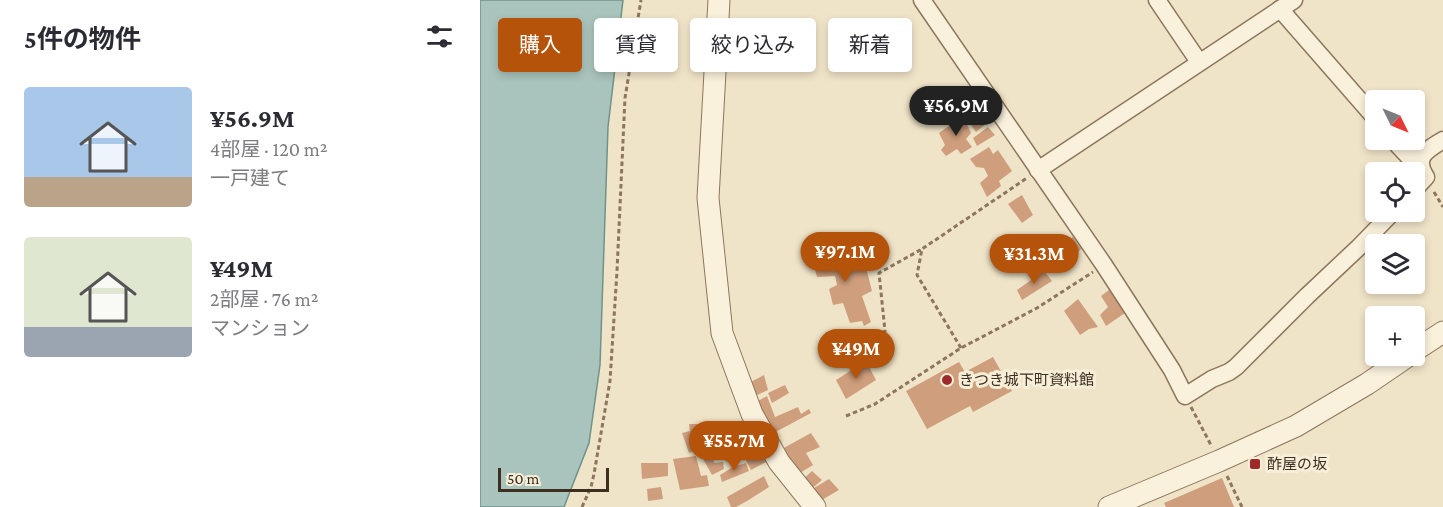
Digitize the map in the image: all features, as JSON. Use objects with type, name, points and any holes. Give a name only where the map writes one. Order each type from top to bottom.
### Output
[{"type":"street","points":[[719,0],[708,198],[722,333],[752,414],[779,462],[815,507]]},
{"type":"street","points":[[922,0],[1104,265],[1172,370],[1185,396],[1212,379],[1229,372],[1242,362],[1383,222]]},
{"type":"street","points":[[1157,0],[1199,62]]},
{"type":"street","points":[[1038,170],[1287,5],[1365,105]]},
{"type":"street","points":[[1421,162],[1422,155],[1443,140]]},
{"type":"street","points":[[1403,150],[1409,157],[1421,159]]},
{"type":"street","points":[[1425,344],[1443,332]]},
{"type":"street","points":[[1109,507],[1296,426],[1393,366]]},
{"type":"path","points":[[582,507],[594,474],[610,381],[625,98],[641,0]]},
{"type":"path","points":[[846,358],[869,348],[885,331],[879,273],[922,249],[1038,170]]},
{"type":"path","points":[[922,249],[917,274],[961,348]]},
{"type":"path","points":[[846,416],[875,404],[961,348],[1037,308],[1104,265]]},
{"type":"path","points":[[1185,396],[1242,507]]},
{"type":"water","points":[[480,0],[623,0],[621,18],[594,18],[594,72],[614,72],[608,127],[600,365],[589,443],[564,507],[480,507]]},
{"type":"building","points":[[979,107],[989,121],[976,132],[966,118]]},
{"type":"building","points":[[963,116],[971,133],[966,139],[972,147],[961,154],[957,149],[946,156],[941,150],[945,145],[939,133]]},
{"type":"building","points":[[988,127],[995,135],[977,146],[973,138]]},
{"type":"building","points":[[989,147],[993,154],[998,150],[1012,171],[999,181],[1001,186],[987,197],[980,183],[988,176],[984,168],[976,167],[970,159]]},
{"type":"building","points":[[1022,195],[1033,215],[1022,223],[1008,204]]},
{"type":"building","points":[[1020,237],[1031,257],[1011,272],[1000,252]]},
{"type":"building","points":[[1073,237],[1081,249],[1068,263],[1050,271],[1041,257]]},
{"type":"building","points":[[833,244],[841,269],[849,268],[848,260],[863,256],[872,291],[862,296],[871,322],[864,326],[862,321],[850,323],[843,303],[833,305],[829,289],[837,285],[835,276],[817,277],[811,254]]},
{"type":"building","points":[[1044,271],[1052,281],[1022,300],[1017,290]]},
{"type":"building","points":[[1109,290],[1125,313],[1106,326],[1100,315],[1108,307],[1101,296]]},
{"type":"building","points":[[1078,299],[1098,327],[1089,329],[1080,335],[1064,311]]},
{"type":"building","points":[[993,357],[1012,391],[973,412],[970,406],[927,429],[906,391],[959,362],[965,372]]},
{"type":"building","points":[[866,361],[876,380],[846,399],[836,380]]},
{"type":"building","points":[[764,375],[768,390],[753,397],[747,384]]},
{"type":"building","points":[[785,385],[789,393],[772,403],[768,393]]},
{"type":"building","points":[[767,396],[775,417],[798,407],[801,414],[809,409],[811,413],[770,435],[756,402]]},
{"type":"building","points":[[744,422],[757,439],[742,448],[739,443],[730,442],[723,432],[735,424]]},
{"type":"building","points":[[689,424],[697,424],[697,430],[705,434],[707,441],[718,438],[723,456],[713,461],[723,462],[724,469],[712,475],[703,459],[706,456],[704,447],[689,453],[682,433],[690,431]]},
{"type":"building","points":[[811,433],[820,447],[806,453],[813,465],[795,476],[780,450]]},
{"type":"building","points":[[730,442],[739,447],[740,454],[726,462],[724,447]]},
{"type":"building","points":[[759,445],[768,461],[751,470],[742,453]]},
{"type":"building","points":[[696,456],[701,476],[707,475],[709,486],[680,490],[673,459]]},
{"type":"building","points":[[641,463],[668,463],[668,476],[642,479]]},
{"type":"building","points":[[746,463],[749,471],[722,482],[720,475],[733,467]]},
{"type":"building","points":[[812,471],[822,480],[809,491],[801,481]]},
{"type":"building","points":[[764,476],[769,487],[736,507],[731,507],[727,497]]},
{"type":"building","points":[[1222,478],[1234,507],[1166,507],[1164,503]]},
{"type":"building","points":[[829,479],[839,490],[820,501],[809,491]]},
{"type":"building","points":[[661,487],[663,499],[648,501],[647,489]]},
{"type":"place","name":"きつき城下町資料館","points":[[947,380]]},
{"type":"place","name":"酢屋の坂","points":[[1255,464]]}]
